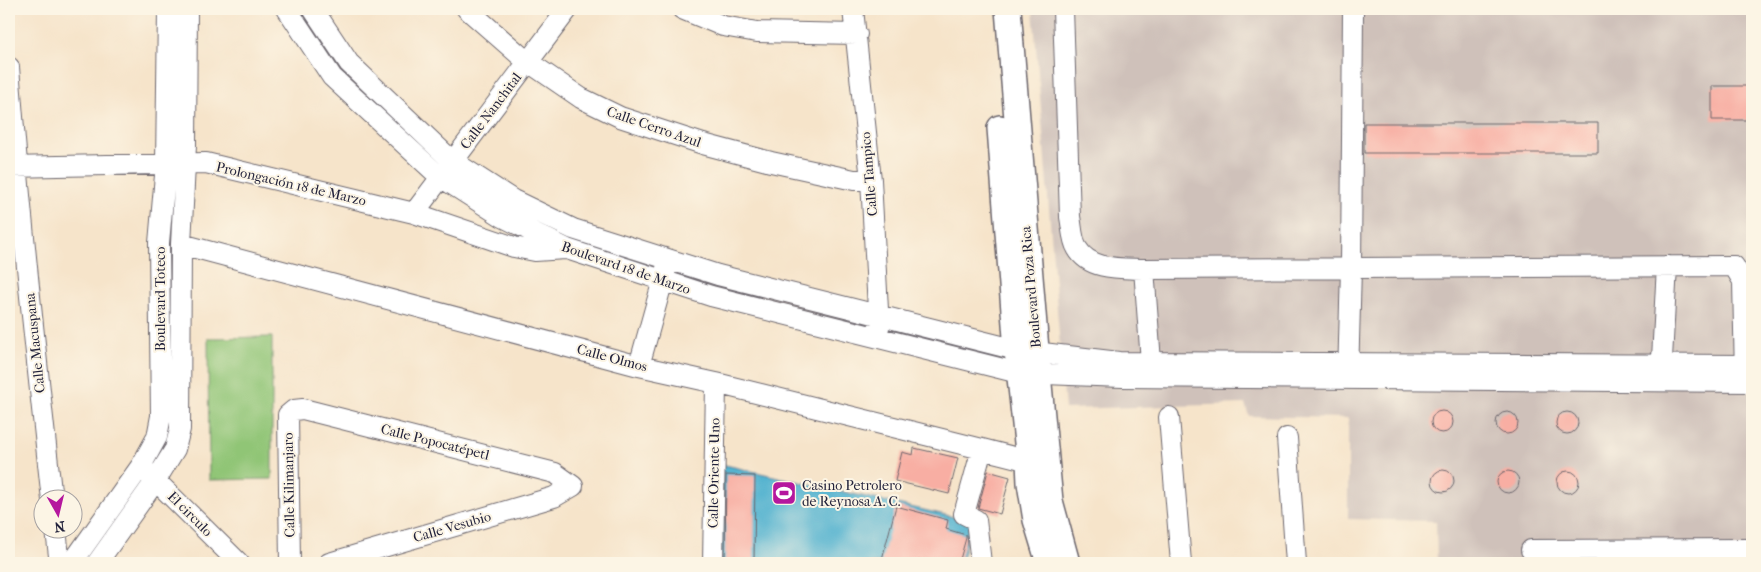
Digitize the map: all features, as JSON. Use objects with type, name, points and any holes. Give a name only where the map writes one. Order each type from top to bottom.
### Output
[{"type":"main road","name":"Boulevard Poza Rica","points":[[991,9],[1038,461],[1067,563]]},
{"type":"main road","name":"Boulevard Poza Rica","points":[[1008,9],[1028,363]]},
{"type":"main road","name":"Boulevard Poza Rica","points":[[1038,461],[1033,505],[1048,563]]},
{"type":"street","name":"Boulevard Toteco","points":[[97,563],[156,480],[175,449],[180,429],[181,244],[175,164],[168,9]]},
{"type":"street","name":"Boulevard Toteco","points":[[72,563],[141,466],[157,437],[161,416],[159,244],[175,164],[186,145],[187,9]]},
{"type":"street","name":"Boulevard 18 de Marzo","points":[[287,9],[332,77],[441,177],[503,217],[567,249],[711,296],[880,339],[1028,363]]},
{"type":"street","name":"Boulevard 18 de Marzo","points":[[313,9],[349,63],[453,161],[513,200],[573,229],[718,275],[879,315],[1028,363]]},
{"type":"street","name":"Calle Cerro Azul","points":[[467,9],[528,61],[581,98],[620,118],[703,144],[771,162],[854,180],[871,180]]},
{"type":"street","name":"Calle Nanchital","points":[[414,213],[568,9]]},
{"type":"street","points":[[682,9],[724,26],[757,32],[857,34]]},
{"type":"street","name":"Calle Tampico","points":[[853,9],[871,180],[880,339]]},
{"type":"street","points":[[1028,363],[1152,370],[1749,373],[1743,281],[1734,266],[1144,269],[1110,267],[1091,262],[1076,247],[1070,217],[1063,9]]},
{"type":"street","points":[[1349,371],[1353,9]]},
{"type":"street","name":"Calle Macuspana","points":[[9,67],[13,167],[51,490]]},
{"type":"street","name":"Prolongación 18 de Marzo","points":[[13,167],[206,164],[414,213],[514,248],[535,251],[567,249]]},
{"type":"street","name":"Calle Olmos","points":[[181,244],[639,366],[716,383],[982,450],[1038,461]]},
{"type":"street","points":[[639,366],[669,259]]},
{"type":"street","points":[[1661,373],[1667,266]]},
{"type":"street","points":[[1144,269],[1152,370]]},
{"type":"street","name":"Calle Oriente Uno","points":[[713,563],[716,383]]},
{"type":"street","name":"Calle Popocatépetl","points":[[294,410],[303,408],[555,473],[573,486]]},
{"type":"street","name":"Calle Kilimanjaro","points":[[290,563],[288,415],[294,410]]},
{"type":"street","points":[[1169,417],[1182,563]]},
{"type":"street","points":[[1286,438],[1296,563]]},
{"type":"street","points":[[981,563],[976,520],[964,514],[982,450]]},
{"type":"street","name":"El circulo","points":[[141,466],[239,563]]},
{"type":"street","name":"Calle Vesubio","points":[[329,563],[554,497],[573,486]]},
{"type":"street","points":[[57,540],[62,563]]},
{"type":"street","points":[[1531,550],[1752,549]]},
{"type":"shaded area","points":[[1033,9],[1752,9],[1752,563],[1437,563],[1436,521],[1348,519],[1348,418],[1249,416],[1245,404],[1065,409]]},
{"type":"green space","points":[[272,337],[272,479],[209,480],[208,338]]},
{"type":"water","name":"Casino Petrolero de Reynosa A. C.","points":[[721,464],[972,521],[961,563],[719,563]]},
{"type":"building","points":[[1712,86],[1752,86],[1752,120],[1712,120]]},
{"type":"building","points":[[1364,123],[1598,123],[1598,153],[1364,153]]},
{"type":"building","points":[[1442,411],[1450,414],[1453,422],[1450,430],[1442,433],[1434,430],[1431,422],[1434,414]]},
{"type":"building","points":[[1507,412],[1515,415],[1518,423],[1515,431],[1507,434],[1499,431],[1496,423],[1499,415]]},
{"type":"building","points":[[1567,412],[1575,415],[1578,423],[1575,431],[1567,434],[1559,431],[1556,423],[1559,415]]},
{"type":"building","points":[[914,448],[958,458],[949,494],[895,481],[902,452],[913,455]]},
{"type":"building","points":[[1443,470],[1451,473],[1454,481],[1451,489],[1443,492],[1435,489],[1432,481],[1435,473]]},
{"type":"building","points":[[988,471],[1010,477],[1000,514],[978,508]]},
{"type":"building","points":[[1508,471],[1516,474],[1519,482],[1516,490],[1508,493],[1500,490],[1497,482],[1500,474]]},
{"type":"building","points":[[1568,471],[1576,474],[1579,482],[1576,490],[1568,493],[1560,490],[1557,482],[1560,474]]},
{"type":"building","points":[[726,475],[755,476],[754,563],[725,563]]},
{"type":"building","points":[[896,506],[948,520],[946,529],[966,535],[959,563],[881,563]]},
{"type":"place","name":"Casino Petrolero de Reynosa A. C.","points":[[784,493]]}]
